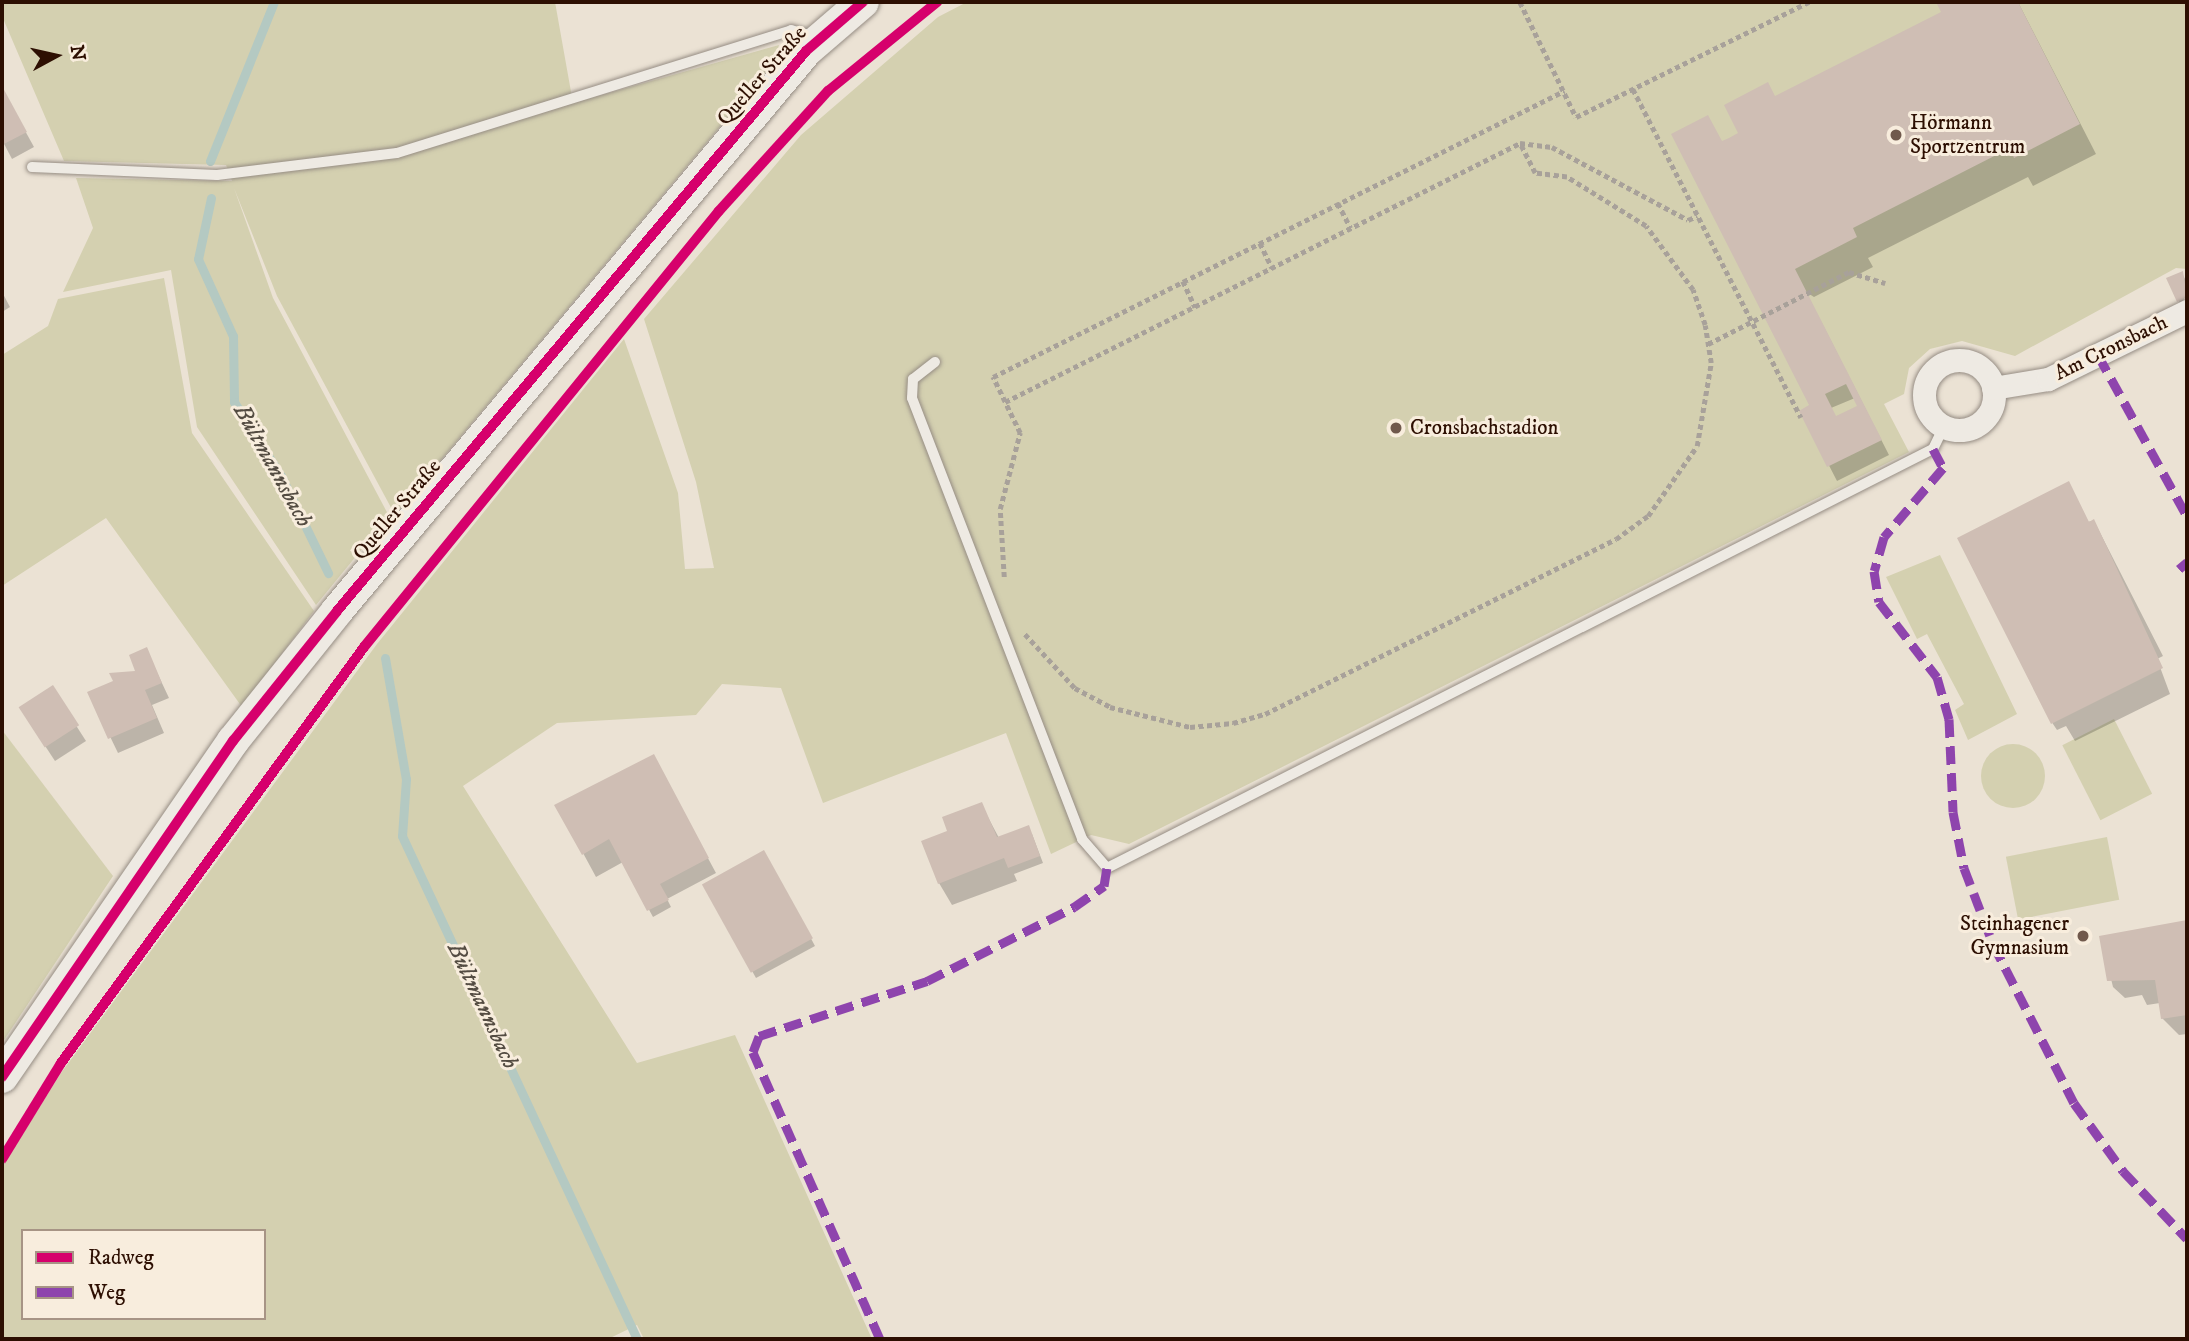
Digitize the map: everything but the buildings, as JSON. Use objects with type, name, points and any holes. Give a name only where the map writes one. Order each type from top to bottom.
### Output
[{"type":"main road","name":"Queller Straße","points":[[2,1077],[233,741],[820,38],[863,2]]},
{"type":"street","name":"Am Cronsbach","points":[[1993,388],[2048,379],[2187,311]]},
{"type":"street","points":[[1973,363],[1993,388],[1984,418],[1966,429],[1944,426],[1925,402],[1927,381],[1941,365],[1973,363]]},
{"type":"lane","points":[[32,167],[217,176],[397,153],[790,30],[820,38]]},
{"type":"lane","points":[[935,362],[914,379],[912,398],[1082,839],[1107,868],[1933,449],[1944,426]]},
{"type":"path","points":[[2,1159],[61,1063],[365,647],[719,211],[828,91],[937,2]]},
{"type":"path","points":[[1520,2],[1576,117],[1809,2]]},
{"type":"path","points":[[1633,89],[1801,418]]},
{"type":"path","points":[[1006,588],[1000,509],[1020,433],[993,377],[1564,91]]},
{"type":"path","points":[[1005,402],[1520,143],[1552,147],[1688,220],[1697,216]]},
{"type":"path","points":[[1022,629],[1075,688],[1147,721],[1190,727],[1265,714],[1616,539],[1648,516],[1697,446],[1708,407],[1708,344],[1693,290],[1646,226],[1567,177],[1535,173],[1520,143]]},
{"type":"path","points":[[1338,203],[1351,228]]},
{"type":"path","points":[[1260,243],[1272,268]]},
{"type":"path","points":[[1708,344],[1849,272],[1885,283]]},
{"type":"path","points":[[1182,282],[1195,307]]},
{"type":"shaded area","points":[[2,2],[555,2],[573,103],[779,45],[774,62],[395,515],[277,296],[234,188],[273,298],[389,516],[316,605],[197,427],[171,270],[63,292],[93,228],[76,178],[232,181],[226,165],[64,161],[2,16]]},
{"type":"shaded area","points":[[967,2],[2187,2],[2187,269],[2176,268],[2015,356],[1962,341],[1930,349],[1909,368],[1904,394],[1884,404],[1909,452],[1129,844],[1091,835],[1051,854],[1006,733],[823,803],[781,688],[722,684],[696,715],[557,723],[463,786],[637,1063],[735,1035],[872,1339],[644,1339],[637,1325],[608,1339],[2,1339],[2,1167],[61,1073],[377,644],[624,339],[678,493],[685,569],[714,568],[696,482],[644,319],[801,135],[938,17]]},
{"type":"shaded area","points":[[164,278],[192,433],[314,611],[242,707],[106,518],[2,586],[2,355],[48,326],[58,299]]},
{"type":"shaded area","points":[[1940,555],[2017,714],[1968,740],[1955,710],[1964,704],[1927,634],[1917,639],[1886,577]]},
{"type":"shaded area","points":[[2114,719],[2152,794],[2100,820],[2062,745]]},
{"type":"shaded area","points":[[2,730],[113,876],[2,1043]]},
{"type":"shaded area","points":[[2007,744],[2019,744],[2036,753],[2043,764],[2043,788],[2036,799],[2019,808],[2007,808],[1995,803],[1986,794],[1981,782],[1981,770],[1986,758],[1995,749]]},
{"type":"shaded area","points":[[2107,837],[2119,900],[2018,919],[2006,857]]},
{"type":"waterway","name":"Bültmannsbach","points":[[210,161],[274,2]]},
{"type":"waterway","name":"Bültmannsbach","points":[[211,198],[198,259],[233,336],[234,402],[281,476],[328,573]]},
{"type":"waterway","name":"Bültmannsbach","points":[[385,658],[406,779],[402,836],[637,1339]]},
{"type":"marked path","points":[[2098,355],[2187,516]]},
{"type":"marked path","points":[[1933,449],[1943,468],[1884,537],[1874,571],[1879,602],[1937,677],[1949,719],[1953,812],[1964,868],[1993,944],[2074,1103],[2123,1171],[2187,1239]]},
{"type":"marked path","points":[[2179,569],[2187,562]]},
{"type":"marked path","points":[[880,1339],[753,1052],[759,1036],[927,981],[1074,907],[1104,886],[1107,868]]},
{"type":"cycle path","points":[[2,1077],[233,741],[337,611],[806,51],[863,2]]},
{"type":"cycle path","points":[[2,1159],[61,1063],[364,647],[719,211],[828,91],[937,2]]},
{"type":"place","name":"Hörmann Sportzentrum","points":[[1896,135]]},
{"type":"place","name":"Cronsbachstadion","points":[[1396,428]]},
{"type":"place","name":"Steinhagener Gymnasium","points":[[2083,936]]}]
